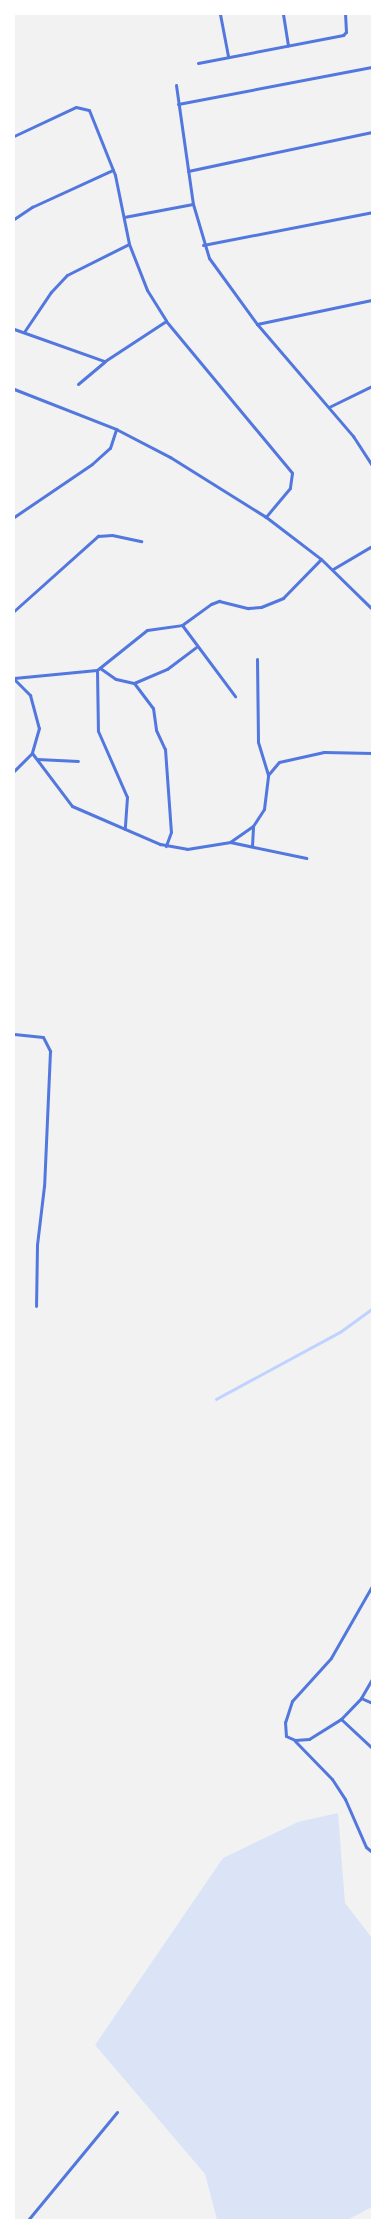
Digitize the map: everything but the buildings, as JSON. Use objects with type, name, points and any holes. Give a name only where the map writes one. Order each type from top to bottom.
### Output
[{"type":"street","points":[[220,14],[228,56]]},
{"type":"street","points":[[283,14],[288,46]]},
{"type":"street","points":[[198,63],[345,34],[345,14]]},
{"type":"street","points":[[178,104],[372,67]]},
{"type":"street","points":[[176,86],[193,204],[202,245],[215,268],[257,324],[328,407],[372,465]]},
{"type":"street","points":[[14,136],[76,107],[85,107],[113,170],[130,244],[141,277],[166,321],[292,473],[290,488],[266,517]]},
{"type":"street","points":[[188,170],[372,132]]},
{"type":"street","points":[[14,219],[32,207],[113,170]]},
{"type":"street","points":[[124,217],[193,204]]},
{"type":"street","points":[[202,245],[372,212]]},
{"type":"street","points":[[24,332],[50,292],[67,275],[130,244]]},
{"type":"street","points":[[257,324],[372,300]]},
{"type":"street","points":[[78,384],[105,361],[166,321]]},
{"type":"street","points":[[14,329],[105,361]]},
{"type":"street","points":[[328,407],[372,386]]},
{"type":"street","points":[[14,389],[116,429],[170,457],[266,517],[332,569],[372,609]]},
{"type":"street","points":[[14,517],[92,464],[110,448],[116,429]]},
{"type":"street","points":[[14,611],[98,536],[112,535],[141,541]]},
{"type":"street","points":[[332,569],[372,546]]},
{"type":"street","points":[[14,679],[99,669],[147,630],[182,625],[211,604],[219,601],[248,608],[261,607],[283,598],[320,559]]},
{"type":"street","points":[[182,625],[196,647],[235,696]]},
{"type":"street","points":[[99,669],[116,679],[134,682],[166,670],[196,647]]},
{"type":"street","points":[[257,659],[258,742],[268,775]]},
{"type":"street","points":[[99,669],[98,732],[127,797],[125,829]]},
{"type":"street","points":[[14,679],[30,695],[38,717],[38,739],[32,753],[14,771]]},
{"type":"street","points":[[134,682],[151,704],[156,730],[165,749],[171,832],[166,846]]},
{"type":"street","points":[[32,753],[66,802],[166,846],[200,849],[230,842],[253,826],[264,809],[268,775],[273,766],[288,758],[340,752],[372,753]]},
{"type":"street","points":[[36,759],[78,761]]},
{"type":"street","points":[[252,846],[253,826]]},
{"type":"street","points":[[230,842],[306,858]]},
{"type":"street","points":[[14,1034],[43,1037],[50,1052],[44,1186],[36,1245],[36,1306]]},
{"type":"street","points":[[372,1586],[332,1658],[292,1702],[286,1722],[286,1736],[295,1740],[332,1779],[346,1799],[366,1847],[372,1852]]},
{"type":"street","points":[[295,1740],[309,1739],[341,1719],[361,1698],[372,1679]]},
{"type":"street","points":[[361,1698],[372,1703]]},
{"type":"street","points":[[341,1719],[372,1748]]},
{"type":"street","points":[[28,2220],[116,2112]]},
{"type":"shaded area","points":[[338,1813],[345,1903],[372,1938],[372,2207],[347,2220],[217,2220],[205,2174],[95,2045],[223,1858],[298,1822]]},
{"type":"waterway","points":[[216,1399],[340,1332],[372,1309]]}]
